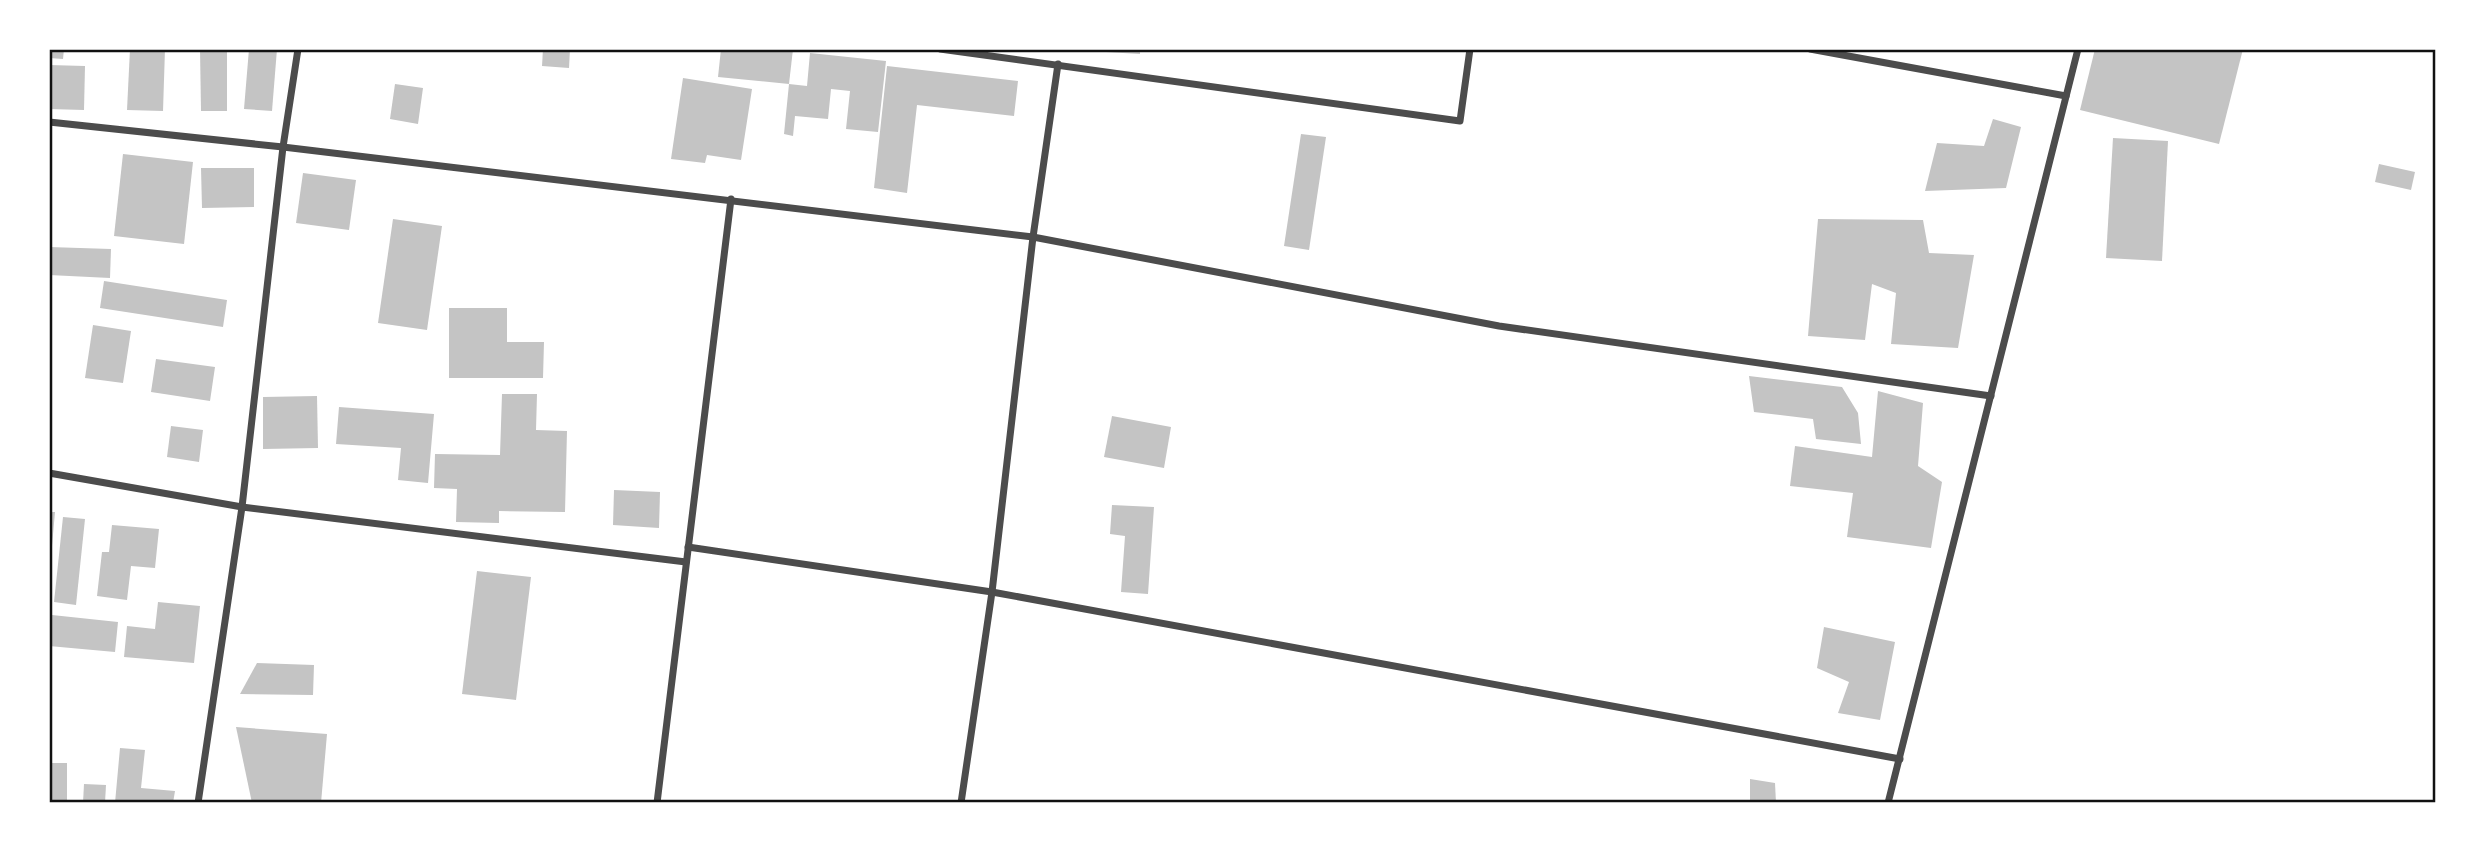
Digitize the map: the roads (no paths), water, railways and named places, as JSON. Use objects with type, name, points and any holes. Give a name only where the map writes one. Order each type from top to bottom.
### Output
[{"type":"street","points":[[198,803],[242,507],[283,147],[298,49]]},
{"type":"street","points":[[940,49],[1460,121],[1470,49]]},
{"type":"street","points":[[1810,49],[2066,96]]},
{"type":"street","points":[[1888,803],[2078,49]]},
{"type":"street","points":[[961,803],[992,592],[1033,237],[1058,64]]},
{"type":"street","points":[[49,122],[283,147],[1033,237],[1499,326],[1991,396]]},
{"type":"street","points":[[657,803],[731,200]]},
{"type":"street","points":[[49,473],[242,507],[686,562]]},
{"type":"street","points":[[688,547],[992,592],[1900,759]]}]
